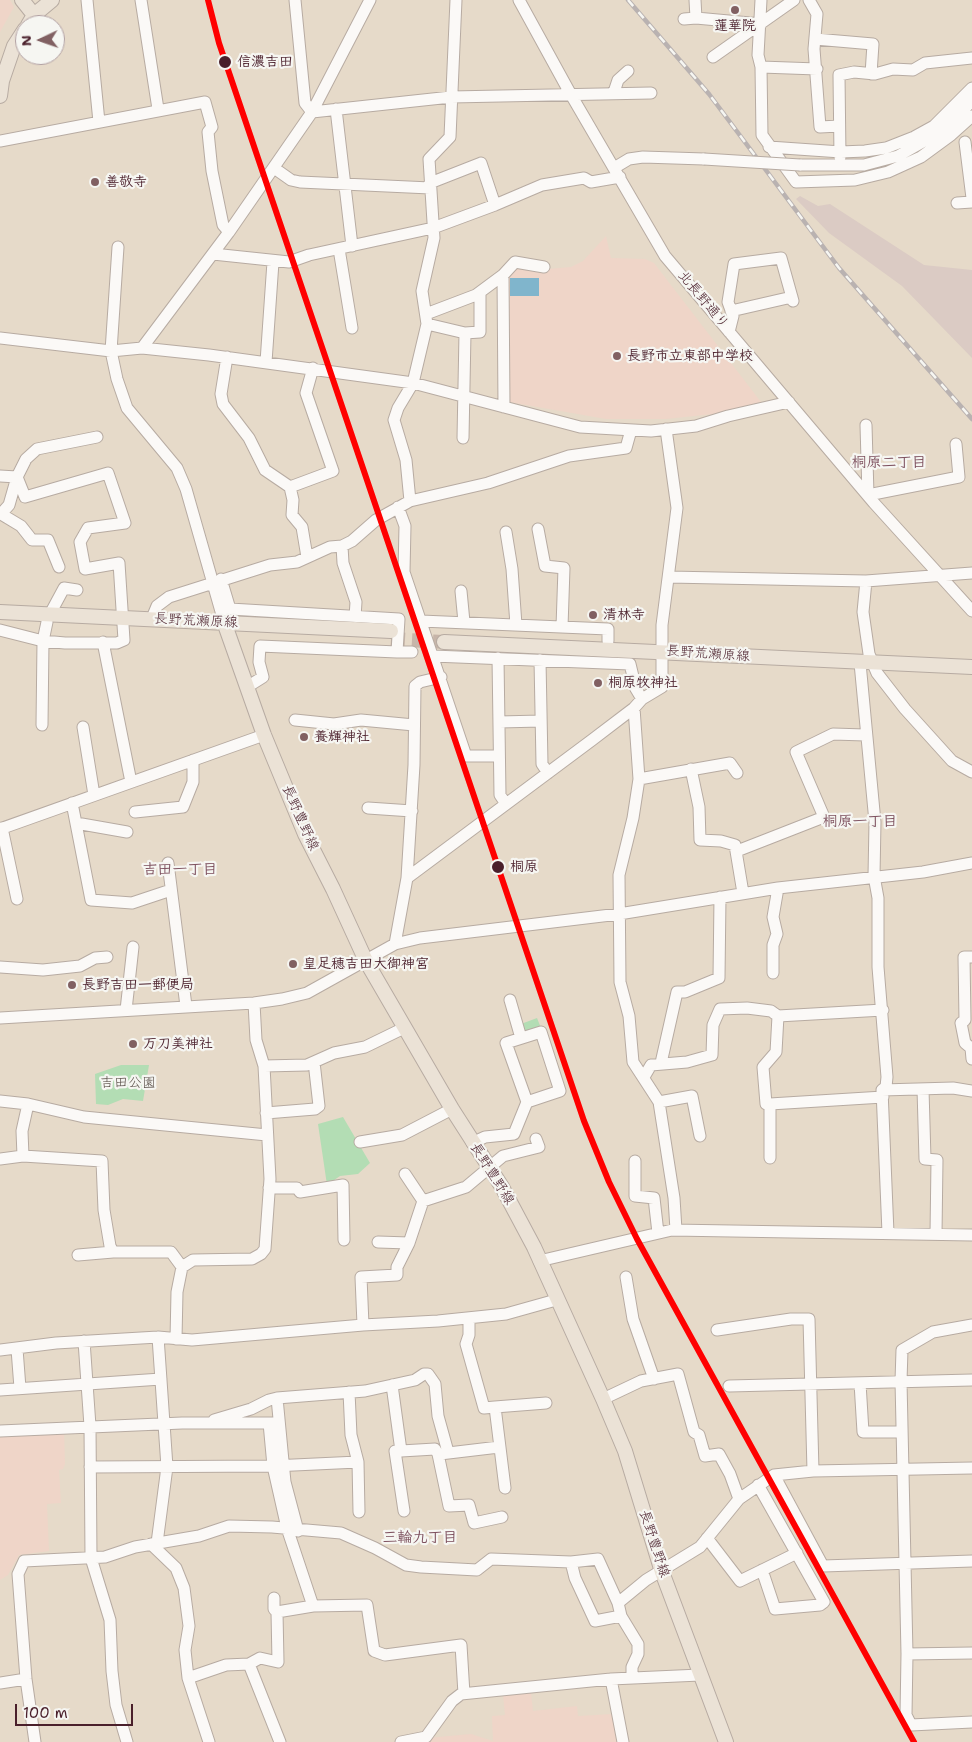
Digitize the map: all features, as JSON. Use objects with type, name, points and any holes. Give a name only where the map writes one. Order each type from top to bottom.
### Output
[{"type":"main road","points":[[22,0],[29,15]]},
{"type":"main road","points":[[36,15],[52,0]]},
{"type":"main road","points":[[0,96],[2,81],[15,44]]},
{"type":"main road","name":"長野荒瀬原線","points":[[0,612],[49,618],[225,626]]},
{"type":"main road","name":"長野荒瀬原線","points":[[0,620],[49,618]]},
{"type":"main road","name":"長野荒瀬原線","points":[[123,622],[152,618],[393,641]]},
{"type":"main road","name":"長野豊野線","points":[[225,626],[264,734],[305,834],[366,961],[452,1109],[489,1166],[534,1247],[556,1300],[603,1399],[625,1451],[662,1572],[726,1742]]},
{"type":"main road","name":"長野荒瀬原線","points":[[444,638],[608,651],[663,648],[972,667]]},
{"type":"main road","name":"長野荒瀬原線","points":[[867,660],[972,658]]},
{"type":"street","points":[[87,0],[99,122]]},
{"type":"street","points":[[141,0],[158,110]]},
{"type":"street","points":[[295,0],[305,103],[312,112]]},
{"type":"street","points":[[142,348],[229,232],[312,112],[370,0]]},
{"type":"street","points":[[410,501],[406,460],[394,420],[398,408],[413,383],[426,319],[422,291],[434,238],[429,159],[450,137],[450,97],[456,0]]},
{"type":"street","name":"北長野通り","points":[[519,0],[570,93],[666,256],[868,496],[972,612]]},
{"type":"street","points":[[695,0],[696,18]]},
{"type":"street","points":[[760,0],[761,24],[758,55],[762,67],[762,135],[796,182],[866,178],[921,157],[951,135],[972,116]]},
{"type":"street","points":[[712,58],[794,0]]},
{"type":"street","points":[[809,0],[816,14],[815,39],[820,127],[839,126]]},
{"type":"street","points":[[684,19],[696,18],[761,24]]},
{"type":"street","points":[[815,39],[873,44],[871,74]]},
{"type":"street","points":[[841,154],[839,75],[854,72],[871,74],[894,69],[913,70],[925,63],[972,58]]},
{"type":"street","points":[[762,67],[817,69]]},
{"type":"street","points":[[614,92],[618,80],[628,71]]},
{"type":"street","points":[[770,147],[841,154],[886,148],[914,137],[934,126],[972,88]]},
{"type":"street","points":[[312,112],[450,97],[614,92],[651,93]]},
{"type":"street","points":[[213,254],[273,262],[289,262],[309,255],[433,228],[542,185],[584,178],[591,182],[617,172],[630,159],[643,157],[800,165],[864,165],[898,156],[942,131],[972,101]]},
{"type":"street","points":[[0,141],[205,102],[212,127],[208,132],[212,171],[223,225],[229,232]]},
{"type":"street","points":[[336,109],[352,246]]},
{"type":"street","points":[[957,203],[972,200],[969,155],[965,142]]},
{"type":"street","points":[[274,168],[291,180],[300,182],[430,186],[481,162],[495,205]]},
{"type":"street","points":[[118,247],[110,351],[116,379],[127,408],[176,468],[186,489],[217,581],[230,609],[399,619],[393,641]]},
{"type":"street","points":[[339,249],[352,328]]},
{"type":"street","points":[[730,332],[733,316],[731,311],[728,302],[734,264],[781,258],[793,299],[731,311]]},
{"type":"street","points":[[266,362],[273,262]]},
{"type":"street","points":[[426,319],[480,292],[503,275],[515,262],[544,267]]},
{"type":"street","points":[[503,275],[504,407]]},
{"type":"street","points":[[426,319],[465,333],[480,332],[480,292]]},
{"type":"street","points":[[463,438],[465,333]]},
{"type":"street","points":[[0,338],[110,351],[142,348],[227,357],[413,383],[580,427],[651,431],[696,426],[728,416],[789,402]]},
{"type":"street","points":[[227,357],[221,394],[223,404],[249,438],[264,470],[290,487],[293,500],[292,514],[302,527],[307,557]]},
{"type":"street","points":[[290,487],[333,471],[306,393],[313,368]]},
{"type":"street","points":[[866,425],[868,496],[959,477],[956,444]]},
{"type":"street","points":[[407,878],[662,687],[664,608],[677,508],[666,429]]},
{"type":"street","points":[[152,618],[157,606],[169,597],[270,565],[297,562],[330,547],[342,546],[352,541],[372,523],[410,501],[488,483],[569,456],[626,448],[631,430]]},
{"type":"street","points":[[59,567],[48,540],[32,540],[21,526],[1,514],[9,505],[17,478],[26,459],[37,448],[98,437]]},
{"type":"street","points":[[0,630],[43,641],[65,644],[103,642],[117,644],[124,640],[119,563],[85,569],[80,542],[88,528],[126,523],[108,473],[25,497],[17,478]]},
{"type":"street","points":[[0,476],[17,478]]},
{"type":"street","points":[[398,507],[405,526],[404,572],[441,677],[466,756],[499,756]]},
{"type":"street","points":[[538,529],[545,566],[564,568],[562,627]]},
{"type":"street","points":[[506,532],[512,568],[516,625]]},
{"type":"street","points":[[342,546],[342,563],[356,602],[355,617]]},
{"type":"street","points":[[669,578],[866,582],[972,573]]},
{"type":"street","points":[[217,581],[225,626]]},
{"type":"street","points":[[866,582],[863,612],[867,660],[865,735],[875,822],[874,876],[878,898],[878,967],[888,1077],[886,1088],[882,1094],[888,1233]]},
{"type":"street","points":[[42,725],[43,641],[49,618],[64,588],[77,590]]},
{"type":"street","points":[[461,591],[464,622]]},
{"type":"street","points":[[421,621],[608,629],[608,651]]},
{"type":"street","points":[[247,687],[263,677],[259,662],[260,646],[393,641],[412,652]]},
{"type":"street","points":[[103,642],[131,782]]},
{"type":"street","points":[[433,656],[540,660],[608,651],[630,664],[638,704],[639,779],[633,818],[619,875],[620,982],[629,1016],[633,1062],[659,1102],[674,1198],[676,1230]]},
{"type":"street","points":[[498,658],[500,794],[506,804]]},
{"type":"street","points":[[540,660],[542,764],[548,773]]},
{"type":"street","points":[[867,660],[905,709],[952,761],[972,772]]},
{"type":"street","points":[[395,944],[407,878],[412,811],[415,686],[420,682],[441,677]]},
{"type":"street","points":[[296,720],[334,724],[361,720],[414,725]]},
{"type":"street","points":[[499,722],[541,721]]},
{"type":"street","points":[[83,727],[94,795]]},
{"type":"street","points":[[17,899],[1,828],[264,734]]},
{"type":"street","points":[[737,851],[824,817],[796,752],[833,734],[865,735]]},
{"type":"street","points":[[135,812],[182,807],[193,782],[193,760]]},
{"type":"street","points":[[639,779],[730,763],[737,773]]},
{"type":"street","points":[[691,769],[699,807],[700,840],[721,841],[735,845],[743,894]]},
{"type":"street","points":[[72,803],[91,900],[132,903],[171,890]]},
{"type":"street","points":[[368,808],[412,811]]},
{"type":"street","points":[[76,823],[127,832]]},
{"type":"street","points":[[168,863],[186,1006]]},
{"type":"street","points":[[0,1018],[254,1003],[307,993],[395,944],[420,938],[619,914],[778,888],[923,872],[972,863]]},
{"type":"street","points":[[773,973],[773,945],[777,934],[773,917],[778,888]]},
{"type":"street","points":[[661,1063],[677,992],[685,992],[719,978],[720,897]]},
{"type":"street","points":[[126,1010],[133,947]]},
{"type":"street","points":[[0,967],[43,970],[80,966],[95,958],[107,956]]},
{"type":"street","points":[[972,957],[964,957],[965,1020],[962,1023],[965,1043],[971,1048],[972,1059]]},
{"type":"street","points":[[510,1000],[521,1038]]},
{"type":"street","points":[[176,1339],[177,1292],[182,1267],[193,1260],[252,1259],[261,1254],[265,1249],[269,1188],[264,1066],[256,1040],[254,1003]]},
{"type":"street","points":[[644,1077],[651,1065],[686,1062],[712,1054],[713,1025],[720,1009],[747,1008],[771,1011],[778,1016],[883,1010]]},
{"type":"street","points":[[778,1016],[776,1052],[763,1067],[766,1104],[923,1089],[953,1088],[972,1091]]},
{"type":"street","points":[[264,1066],[307,1065],[334,1053],[365,1047],[404,1028]]},
{"type":"street","points":[[472,1142],[485,1137],[514,1134],[527,1102],[506,1043],[541,1032],[560,1091],[527,1102]]},
{"type":"street","points":[[266,1113],[316,1108],[319,1106],[314,1062]]},
{"type":"street","points":[[923,1089],[926,1159],[937,1160],[936,1234]]},
{"type":"street","points":[[659,1102],[692,1096],[700,1136]]},
{"type":"street","points":[[0,1100],[28,1104],[84,1117],[267,1135]]},
{"type":"street","points":[[23,1156],[22,1131],[28,1104]]},
{"type":"street","points":[[770,1104],[770,1158]]},
{"type":"street","points":[[360,1142],[402,1135],[452,1109]]},
{"type":"street","points":[[423,1201],[466,1187],[489,1166],[504,1156],[539,1147],[536,1139]]},
{"type":"street","points":[[0,1159],[23,1156],[102,1161],[104,1210],[110,1246],[113,1252]]},
{"type":"street","points":[[635,1161],[635,1196],[654,1198],[658,1233]]},
{"type":"street","points":[[405,1174],[423,1201]]},
{"type":"street","points":[[269,1188],[297,1188],[300,1192],[343,1186],[344,1240]]},
{"type":"street","points":[[363,1325],[361,1277],[397,1275],[397,1267],[409,1243],[423,1201]]},
{"type":"street","points":[[539,1260],[676,1230],[972,1235]]},
{"type":"street","points":[[378,1242],[409,1243]]},
{"type":"street","points":[[78,1255],[113,1252],[171,1252],[182,1267]]},
{"type":"street","points":[[626,1277],[633,1320],[654,1379]]},
{"type":"street","points":[[0,1350],[84,1341],[158,1337],[192,1340],[469,1318],[506,1314],[556,1300]]},
{"type":"street","points":[[469,1318],[469,1335],[466,1344],[484,1408],[546,1403]]},
{"type":"street","points":[[717,1330],[791,1319],[809,1319],[813,1472]]},
{"type":"street","points":[[972,1325],[933,1332],[902,1350],[901,1381],[907,1654],[906,1715],[911,1725],[972,1722]]},
{"type":"street","points":[[154,1543],[167,1467],[158,1337]]},
{"type":"street","points":[[84,1341],[90,1426],[91,1558],[110,1620],[112,1671],[116,1705],[127,1742]]},
{"type":"street","points":[[17,1349],[20,1388]]},
{"type":"street","points":[[210,1422],[251,1409],[268,1400],[349,1392],[415,1380],[424,1374],[428,1374],[436,1384],[449,1506],[469,1505],[474,1523],[502,1517]]},
{"type":"street","points":[[603,1399],[641,1381],[678,1374],[694,1432],[699,1435],[705,1456],[719,1454],[730,1474],[739,1499]]},
{"type":"street","points":[[0,1390],[161,1378]]},
{"type":"street","points":[[729,1386],[972,1380]]},
{"type":"street","points":[[860,1383],[863,1432],[902,1432]]},
{"type":"street","points":[[392,1385],[401,1451]]},
{"type":"street","points":[[349,1392],[351,1435],[358,1462],[359,1512]]},
{"type":"street","points":[[278,1398],[274,1423],[278,1465],[285,1482],[293,1530],[313,1606]]},
{"type":"street","points":[[495,1407],[505,1488]]},
{"type":"street","points":[[0,1431],[210,1422],[274,1423]]},
{"type":"street","points":[[404,1511],[395,1451],[435,1449],[443,1453],[500,1448]]},
{"type":"street","points":[[90,1467],[278,1465],[358,1462]]},
{"type":"street","points":[[618,1603],[646,1580],[662,1572],[700,1547],[739,1499],[774,1475],[813,1472],[972,1468]]},
{"type":"street","points":[[774,1475],[823,1566],[972,1561]]},
{"type":"street","points":[[758,1485],[824,1602],[820,1605],[775,1609],[762,1570]]},
{"type":"street","points":[[34,1742],[26,1679],[18,1574],[24,1562],[106,1557],[154,1543],[199,1536],[229,1526],[341,1533],[375,1548],[406,1565],[421,1567],[477,1570],[491,1559],[571,1562],[598,1559],[618,1603],[621,1616],[638,1644],[638,1654],[632,1667],[632,1678]]},
{"type":"street","points":[[707,1538],[740,1581],[797,1552]]},
{"type":"street","points":[[154,1543],[176,1568],[184,1588],[190,1626],[185,1650],[188,1678],[209,1742]]},
{"type":"street","points":[[571,1562],[575,1578],[595,1621],[621,1616]]},
{"type":"street","points":[[188,1678],[226,1665],[249,1664],[260,1658],[278,1662],[277,1612],[274,1609],[274,1598]]},
{"type":"street","points":[[277,1612],[313,1606],[368,1605],[374,1651],[385,1655],[461,1645],[464,1694]]},
{"type":"street","points":[[907,1654],[972,1653]]},
{"type":"street","points":[[249,1664],[280,1742]]},
{"type":"street","points":[[402,1742],[426,1737],[452,1701],[464,1694],[611,1679],[700,1675]]},
{"type":"street","points":[[0,1683],[26,1679]]},
{"type":"street","points":[[611,1679],[622,1742]]},
{"type":"shaded area","points":[[0,0],[10,0],[14,7],[0,32]]},
{"type":"shaded area","points":[[800,196],[818,206],[830,204],[924,265],[972,270],[972,358],[902,286],[829,233],[796,199]]},
{"type":"shaded area","name":"長野市立東部中学校","points":[[606,236],[611,258],[645,259],[654,263],[761,402],[713,414],[666,419],[606,419],[509,402],[507,272],[517,265],[537,270],[571,267],[583,261]]},
{"type":"shaded area","points":[[64,1430],[65,1464],[63,1469],[59,1470],[61,1503],[47,1504],[49,1551],[19,1555],[8,1575],[0,1580],[0,1436]]},
{"type":"shaded area","points":[[531,1693],[533,1711],[577,1706],[578,1716],[613,1714],[618,1742],[424,1742],[428,1738],[471,1734],[493,1741],[492,1716],[505,1715],[503,1695]]},
{"type":"green space","points":[[537,1018],[541,1028],[523,1032],[521,1024]]},
{"type":"green space","name":"吉田公園","points":[[121,1065],[149,1065],[143,1101],[123,1099],[108,1105],[96,1104],[95,1074]]},
{"type":"green space","points":[[343,1117],[370,1163],[358,1174],[340,1176],[327,1185],[318,1124]]},
{"type":"water","points":[[510,278],[539,278],[539,296],[510,296]]},
{"type":"tunnel","points":[[391,639],[444,642]]},
{"type":"railway","points":[[628,0],[709,94],[839,268],[972,419]]},
{"type":"transit line","name":"N","points":[[208,0],[219,43],[584,1121],[609,1182],[637,1239],[914,1742]]},
{"type":"place","name":"蓮華院","points":[[735,10]]},
{"type":"place","name":"信濃吉田","points":[[225,62]]},
{"type":"place","name":"善敬寺","points":[[95,182]]},
{"type":"place","name":"長野市立東部中学校","points":[[617,356]]},
{"type":"place","name":"清林寺","points":[[593,615]]},
{"type":"place","name":"桐原牧神社","points":[[598,683]]},
{"type":"place","name":"養輝神社","points":[[304,737]]},
{"type":"place","name":"桐原","points":[[498,867]]},
{"type":"place","name":"皇足穂吉田大御神宮","points":[[293,964]]},
{"type":"place","name":"長野吉田一郵便局","points":[[72,985]]},
{"type":"place","name":"万刀美神社","points":[[133,1044]]},
{"type":"district","name":"桐原二丁目","points":[[889,463]]},
{"type":"district","name":"桐原一丁目","points":[[860,822]]},
{"type":"district","name":"吉田一丁目","points":[[180,870]]},
{"type":"district","name":"三輪九丁目","points":[[420,1538]]}]
